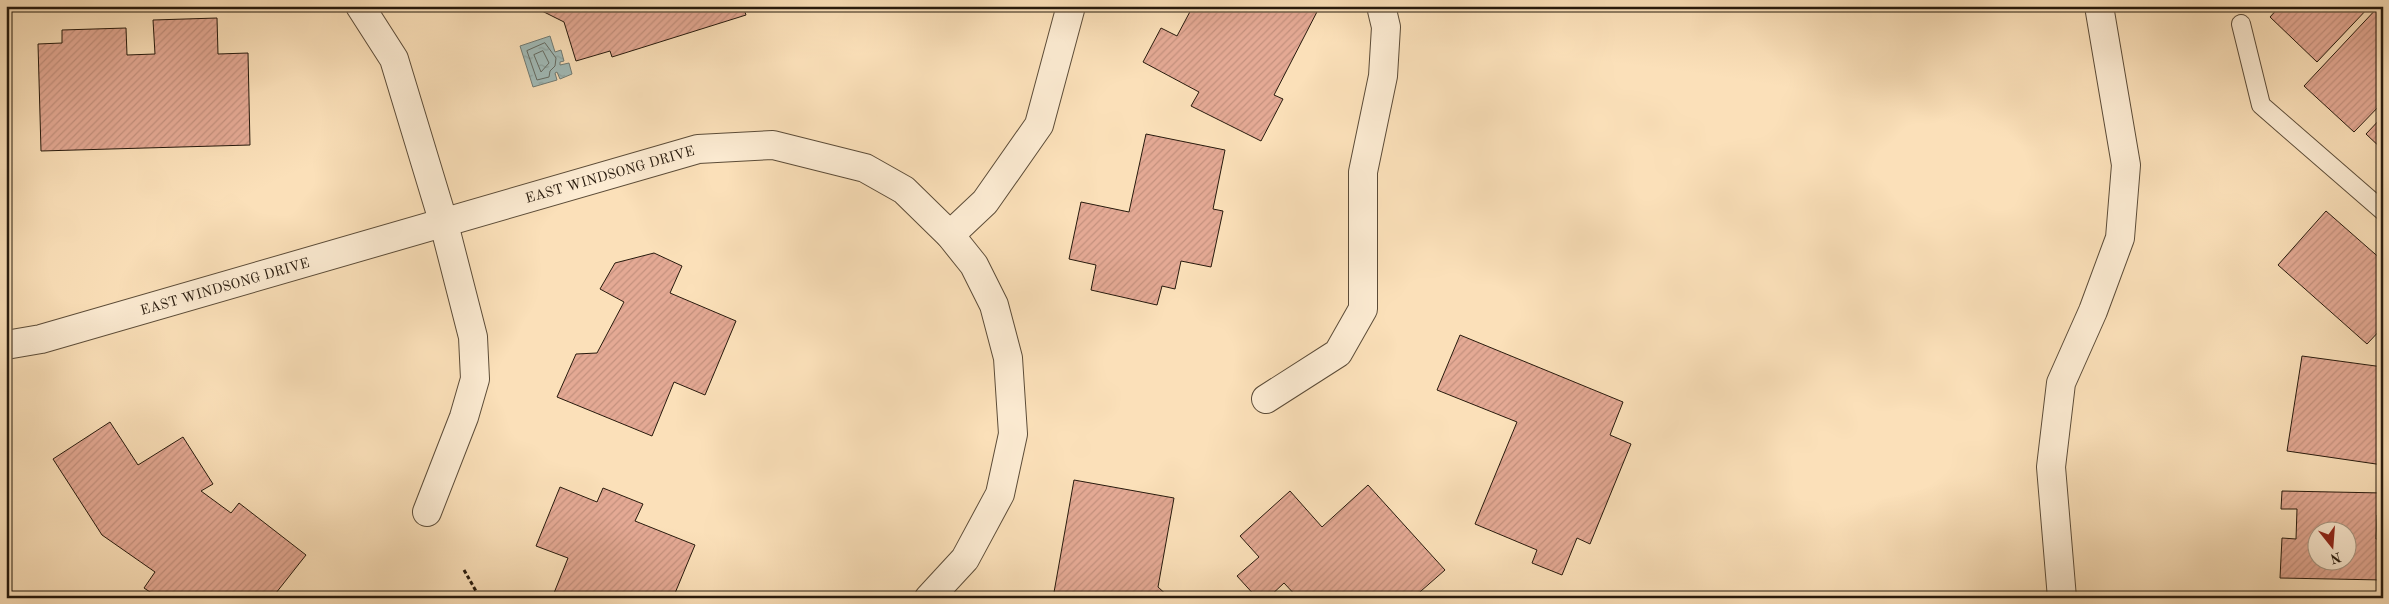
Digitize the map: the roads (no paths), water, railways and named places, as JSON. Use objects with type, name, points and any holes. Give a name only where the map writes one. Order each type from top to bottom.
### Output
[{"type":"street","points":[[360,6],[394,59],[444,224],[473,338],[476,379],[464,417],[427,512]]},
{"type":"street","points":[[950,234],[985,202],[1039,125],[1071,6]]},
{"type":"street","points":[[1266,399],[1338,352],[1363,309],[1363,172],[1383,76],[1386,27],[1381,6]]},
{"type":"street","points":[[2062,598],[2051,467],[2061,383],[2093,311],[2120,238],[2126,165],[2099,6]]},
{"type":"street","name":"EAST WINDSONG DRIVE","points":[[6,345],[41,339],[698,149],[773,145],[865,168],[904,190],[950,234],[974,265],[994,305],[1008,358],[1013,434],[1000,494],[965,559],[929,598]]},
{"type":"lane","points":[[2241,24],[2261,105],[2383,211]]},
{"type":"water","points":[[550,36],[555,52],[561,50],[564,61],[560,62],[560,65],[569,63],[572,74],[560,79],[557,72],[555,73],[557,80],[533,87],[520,46]]}]
